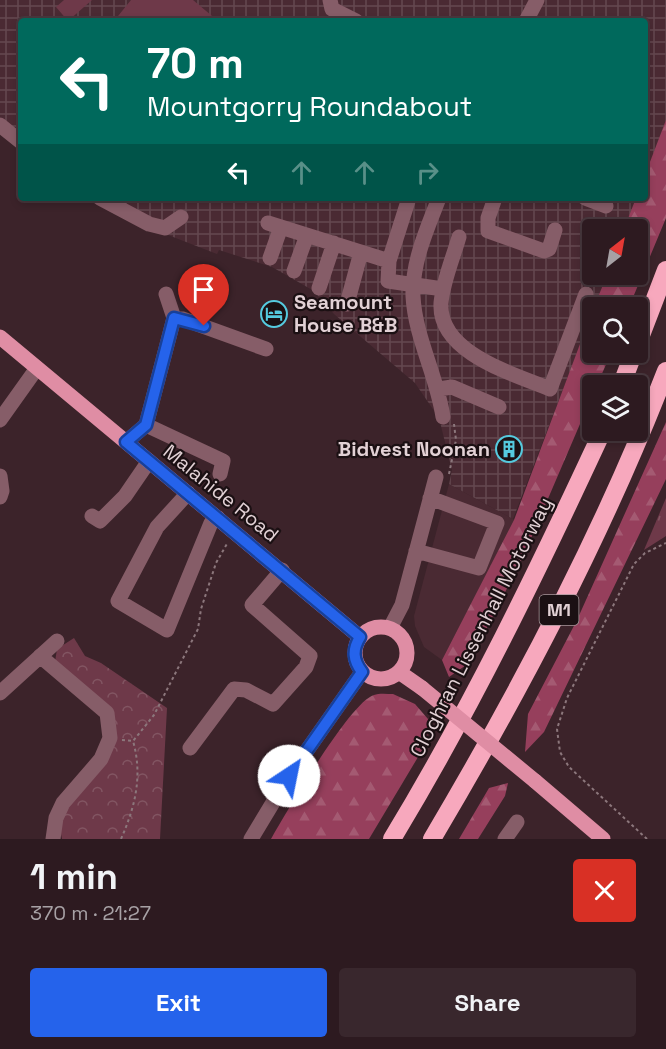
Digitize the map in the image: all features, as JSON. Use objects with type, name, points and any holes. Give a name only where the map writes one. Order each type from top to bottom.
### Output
[{"type":"highway","points":[[648,317],[666,270]]},
{"type":"highway","name":"M1","points":[[432,839],[550,630],[601,521],[666,371]]},
{"type":"highway","name":"Cloghran Lissenhall Motorway","points":[[392,839],[435,768],[484,678],[598,441]]},
{"type":"main road","name":"Malahide Road","points":[[0,337],[360,637]]},
{"type":"main road","points":[[374,627],[390,628],[402,638],[407,652],[399,672],[392,677],[377,679],[362,672],[355,659],[354,651],[360,637],[374,627]]},
{"type":"main road","points":[[399,672],[422,688],[603,839]]},
{"type":"street","points":[[330,0],[332,9],[350,18]]},
{"type":"street","points":[[528,18],[537,0]]},
{"type":"street","points":[[0,125],[18,140]]},
{"type":"street","points":[[106,201],[149,224],[165,228],[182,217]]},
{"type":"street","points":[[408,201],[389,261],[388,281],[443,289]]},
{"type":"street","points":[[438,201],[419,254],[414,285],[416,320],[439,389],[443,417]]},
{"type":"street","points":[[494,201],[488,218],[488,231],[544,251],[549,249],[555,230]]},
{"type":"street","points":[[593,201],[606,206]]},
{"type":"street","points":[[270,258],[274,225],[389,261]]},
{"type":"street","points":[[294,271],[307,235]]},
{"type":"street","points":[[459,237],[443,289],[441,306],[445,323],[457,343],[477,358],[549,389],[586,294]]},
{"type":"street","points":[[319,288],[334,243]]},
{"type":"street","points":[[347,304],[361,252]]},
{"type":"street","points":[[126,442],[146,425],[174,318],[166,294]]},
{"type":"street","points":[[174,318],[183,319],[266,349]]},
{"type":"street","points":[[0,420],[37,368]]},
{"type":"street","points":[[439,389],[452,387],[499,406]]},
{"type":"street","points":[[146,425],[224,461],[220,474]]},
{"type":"street","points":[[92,516],[100,521],[126,496],[149,461]]},
{"type":"street","points":[[0,476],[2,491],[0,497]]},
{"type":"street","points":[[390,628],[402,605],[436,477]]},
{"type":"street","points":[[188,493],[157,527],[118,601],[167,630],[211,523],[218,518]]},
{"type":"street","points":[[416,551],[479,568],[497,523],[430,498]]},
{"type":"street","points":[[190,748],[234,689],[246,690],[273,704],[306,667],[310,657],[252,605],[282,570]]},
{"type":"street","points":[[0,693],[57,641]]},
{"type":"street","points":[[40,656],[107,713],[110,738],[101,759],[63,803],[56,818],[53,839]]},
{"type":"street","points":[[251,839],[289,776],[362,672]]},
{"type":"street","points":[[505,839],[517,822]]},
{"type":"path","points":[[436,477],[437,473],[449,476],[455,449],[456,426],[449,417],[443,417]]},
{"type":"path","points":[[133,741],[154,715],[198,629],[201,609],[216,563],[236,532]]},
{"type":"path","points":[[647,839],[569,767],[560,752],[557,729],[567,698],[634,564],[645,554],[666,543]]},
{"type":"path","points":[[110,738],[133,741]]},
{"type":"path","points":[[121,839],[134,807],[137,789],[138,761],[133,741]]},
{"type":"shaded area","points":[[0,0],[666,0],[666,121],[648,168],[648,18],[18,18],[18,132],[0,117]]},
{"type":"shaded area","points":[[111,201],[636,201],[628,219],[582,219],[582,285],[603,285],[599,297],[582,297],[582,340],[513,519],[449,484],[452,470],[439,418],[415,383],[334,314],[314,291],[272,267],[219,250],[217,254],[150,228]]},
{"type":"shaded area","points":[[449,484],[515,520],[442,660],[424,647],[415,626],[414,616]]},
{"type":"green space","points":[[64,0],[92,0],[71,18],[65,18],[56,7]]},
{"type":"green space","points":[[131,0],[193,0],[214,18],[116,18]]},
{"type":"green space","points":[[666,120],[666,218],[648,261],[648,219],[628,219],[635,201],[648,201],[648,167]]},
{"type":"green space","points":[[603,285],[638,285],[633,297],[598,297]]},
{"type":"green space","points":[[582,339],[582,363],[607,363],[601,375],[582,375],[582,419],[523,557],[469,663],[449,677],[442,660],[514,520]]},
{"type":"green space","points":[[666,422],[666,479],[544,732],[525,752],[528,714],[577,620]]},
{"type":"green space","points":[[666,498],[666,536],[644,550]]},
{"type":"green space","points":[[74,638],[85,656],[101,663],[167,708],[160,839],[62,839],[61,825],[65,812],[104,762],[117,735],[55,662],[57,649]]},
{"type":"green space","points":[[393,694],[415,704],[428,719],[427,742],[369,839],[271,839],[319,760],[350,717],[363,702],[374,695]]},
{"type":"green space","points":[[508,783],[505,796],[478,839],[459,839],[489,788]]},
{"type":"place","name":"Seamount House B&B","points":[[274,314]]},
{"type":"place","name":"Bidvest Noonan","points":[[509,449]]},
{"type":"route","points":[[204,326],[174,318],[170,326],[146,425],[126,442],[360,637],[354,651],[355,659],[362,672],[289,776]]}]
